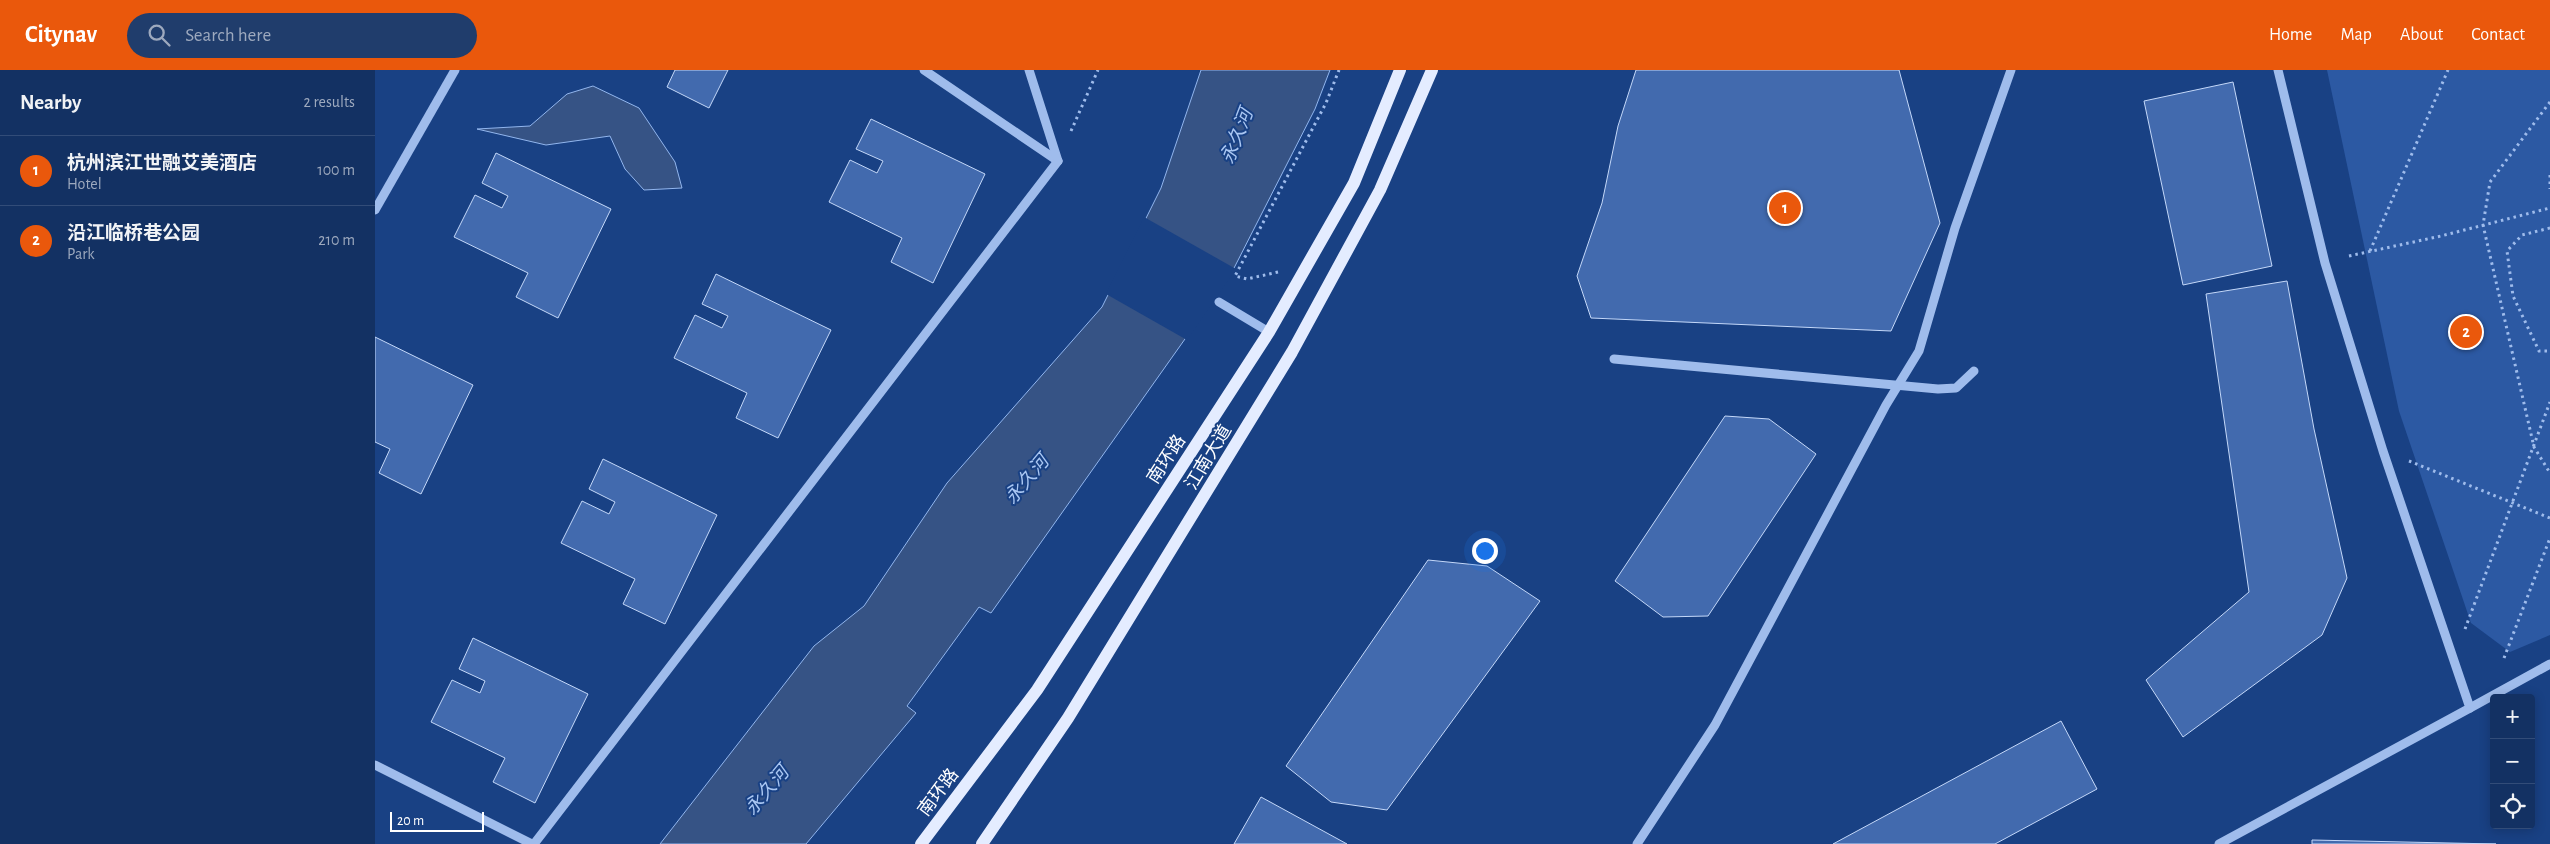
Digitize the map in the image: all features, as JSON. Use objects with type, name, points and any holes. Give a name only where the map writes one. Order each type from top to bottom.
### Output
[{"type":"main road","name":"南环路","points":[[921,844],[1037,690],[1269,332],[1354,183],[1400,70]]},
{"type":"main road","name":"江南大道","points":[[982,844],[1068,718],[1292,352],[1380,190],[1432,70]]},
{"type":"street","points":[[375,210],[455,70]]},
{"type":"street","points":[[924,70],[1058,161]]},
{"type":"street","points":[[1029,70],[1058,161]]},
{"type":"street","points":[[1637,844],[1715,725],[1897,385],[1919,351],[1955,228],[2011,70]]},
{"type":"street","points":[[2278,70],[2325,263],[2383,451],[2470,708]]},
{"type":"street","points":[[375,765],[533,844],[1058,161]]},
{"type":"street","points":[[1219,302],[1269,332]]},
{"type":"street","points":[[1614,359],[1938,389],[1956,388],[1974,371]]},
{"type":"street","points":[[2223,843],[2550,664]]},
{"type":"path","points":[[1058,161],[1098,70]]},
{"type":"path","points":[[1283,270],[1247,279],[1235,276],[1326,103],[1339,70]]},
{"type":"path","points":[[2370,251],[2448,70]]},
{"type":"path","points":[[2550,102],[2490,182],[2483,225],[2534,447],[2550,474]]},
{"type":"path","points":[[2550,176],[2550,189]]},
{"type":"path","points":[[2349,256],[2441,236],[2550,208]]},
{"type":"path","points":[[2550,228],[2522,235],[2507,251],[2513,296],[2539,351],[2550,351]]},
{"type":"path","points":[[2463,634],[2550,402]]},
{"type":"path","points":[[2407,460],[2550,518]]},
{"type":"path","points":[[2504,658],[2550,538]]},
{"type":"shaded area","points":[[2327,70],[2550,70],[2550,635],[2510,652],[2471,623],[2399,411]]},
{"type":"water","name":"永久河","points":[[1201,70],[1330,70],[1315,109],[1231,274],[991,613],[979,607],[907,706],[916,713],[806,844],[660,844],[814,646],[864,606],[947,483],[1102,307],[1161,188]]},
{"type":"water","points":[[593,86],[639,108],[675,162],[682,188],[644,190],[625,169],[610,136],[546,145],[477,129],[530,126],[567,94]]},
{"type":"pier","points":[[1144,217],[1236,269],[1187,340],[1106,294]]},
{"type":"building","points":[[675,70],[728,70],[709,108],[667,87]]},
{"type":"building","points":[[1636,70],[1899,70],[1940,223],[1891,331],[1591,318],[1577,276],[1602,203],[1618,126]]},
{"type":"building","points":[[2233,82],[2272,266],[2183,285],[2144,101]]},
{"type":"building","points":[[871,119],[985,174],[933,283],[891,262],[902,238],[829,202],[850,160],[877,173],[883,161],[856,149]]},
{"type":"building","points":[[496,153],[611,209],[558,318],[516,297],[528,273],[454,237],[475,195],[502,208],[508,196],[482,183]]},
{"type":"building","points":[[716,274],[831,330],[778,438],[736,418],[747,393],[674,358],[695,315],[722,328],[728,316],[702,304]]},
{"type":"building","points":[[2287,281],[2314,429],[2347,578],[2322,635],[2183,737],[2146,680],[2249,592],[2206,294]]},
{"type":"building","points":[[375,337],[473,385],[421,494],[379,473],[390,449],[375,442]]},
{"type":"building","points":[[1725,416],[1769,419],[1816,454],[1708,616],[1663,617],[1615,581]]},
{"type":"building","points":[[603,459],[717,515],[665,624],[623,604],[635,579],[561,543],[582,501],[609,514],[615,502],[589,489]]},
{"type":"building","points":[[1428,560],[1487,566],[1540,601],[1387,810],[1331,802],[1286,766]]},
{"type":"building","points":[[473,638],[588,694],[535,803],[493,782],[505,758],[431,722],[452,680],[480,693],[485,681],[459,669]]},
{"type":"building","points":[[2061,721],[2097,789],[1995,844],[1833,844]]},
{"type":"building","points":[[1261,797],[1347,844],[1234,844]]},
{"type":"building","points":[[2312,840],[2496,844],[2312,844]]},
{"type":"place","name":"杭州滨江世融艾美酒店","points":[[1785,208]]},
{"type":"place","name":"沿江临桥巷公园","points":[[2466,332]]}]
